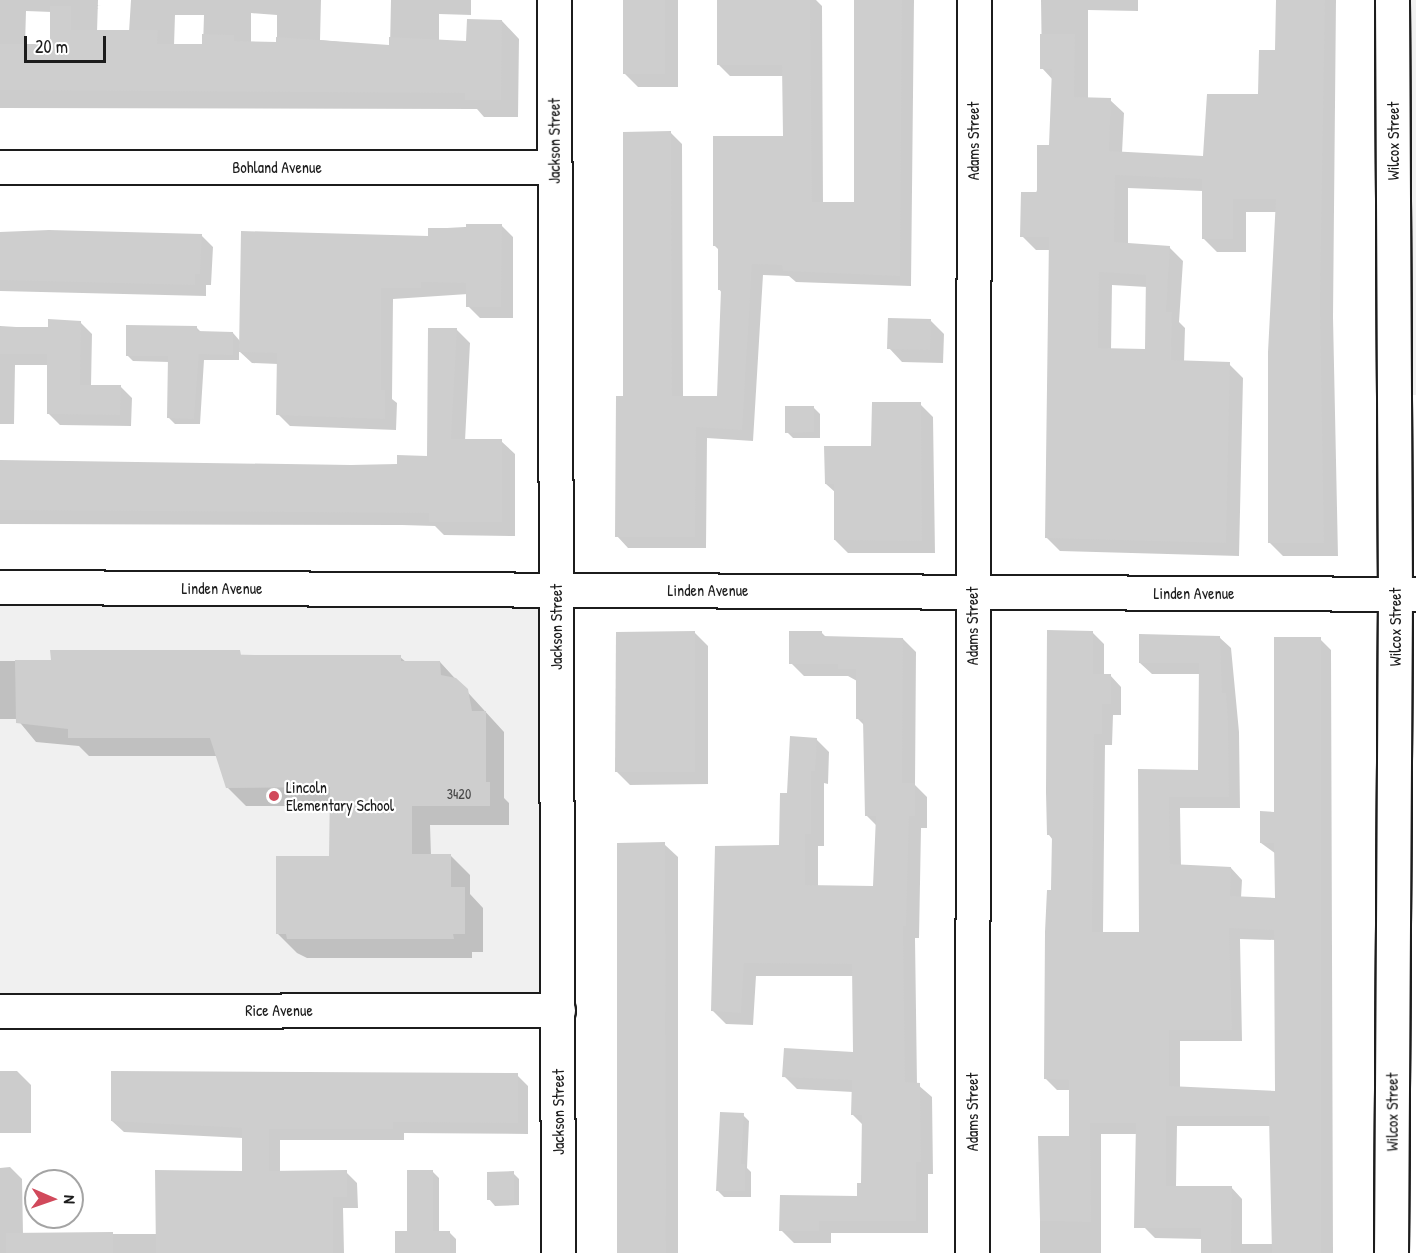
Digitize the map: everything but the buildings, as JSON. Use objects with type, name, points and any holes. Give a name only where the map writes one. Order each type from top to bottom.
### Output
[{"type":"street","name":"Jackson Street","points":[[554,0],[558,1253]]},
{"type":"street","name":"Adams Street","points":[[972,1253],[974,0]]},
{"type":"street","name":"Wilcox Street","points":[[1391,1253],[1405,594],[1392,0]]},
{"type":"street","name":"Bohland Avenue","points":[[0,167],[554,166]]},
{"type":"street","name":"Linden Avenue","points":[[0,587],[1405,594]]},
{"type":"street","name":"Rice Avenue","points":[[0,1011],[558,1010]]},
{"type":"shaded area","points":[[1398,0],[1416,0],[1416,395],[1398,395]]},
{"type":"shaded area","name":"Lincoln Elementary School","points":[[0,586],[548,590],[550,1002],[0,1004]]},
{"type":"place","name":"Lincoln Elementary School","points":[[274,796]]}]
